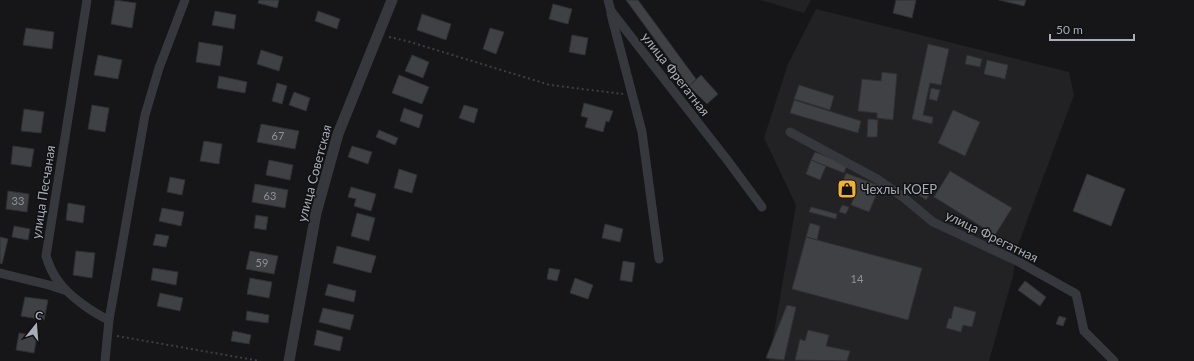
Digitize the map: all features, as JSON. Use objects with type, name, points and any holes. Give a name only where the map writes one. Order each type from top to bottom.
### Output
[{"type":"street","name":"улица Песчаная","points":[[87,0],[46,256],[51,270],[59,283],[84,305],[100,316],[109,320]]},
{"type":"street","points":[[105,361],[109,320],[145,115],[159,68],[185,0]]},
{"type":"street","name":"улица Советская","points":[[289,361],[316,213],[338,134],[392,0]]},
{"type":"street","name":"улица Фрегатная","points":[[608,0],[611,11],[762,207]]},
{"type":"street","points":[[611,11],[642,132],[659,259]]},
{"type":"street","name":"улица Фрегатная","points":[[790,132],[877,179],[903,197],[933,222],[1019,262],[1076,294],[1084,331],[1114,361]]},
{"type":"street","points":[[0,273],[70,292]]},
{"type":"path","points":[[378,35],[407,41],[550,85],[632,95]]},
{"type":"path","points":[[108,334],[260,361]]},
{"type":"shaded area","points":[[760,0],[811,0],[804,13]]},
{"type":"shaded area","points":[[816,9],[1069,72],[1074,95],[1012,261],[1015,262],[1013,276],[989,361],[769,361],[796,205],[764,138],[788,64]]},
{"type":"building","points":[[115,0],[136,3],[132,28],[111,24]]},
{"type":"building","points":[[259,0],[279,0],[277,8],[258,3]]},
{"type":"building","points":[[626,0],[638,0],[696,79],[689,86]]},
{"type":"building","points":[[896,0],[916,0],[912,18],[893,13]]},
{"type":"building","points":[[999,0],[1026,0],[1024,6]]},
{"type":"building","points":[[553,4],[572,9],[568,24],[549,19]]},
{"type":"building","points":[[215,11],[236,15],[234,29],[212,25]]},
{"type":"building","points":[[318,11],[340,19],[337,29],[315,21]]},
{"type":"building","points":[[422,14],[451,24],[446,40],[417,30]]},
{"type":"building","points":[[26,28],[54,32],[52,49],[23,45]]},
{"type":"building","points":[[490,28],[504,32],[496,54],[483,49]]},
{"type":"building","points":[[572,35],[588,38],[585,55],[569,52]]},
{"type":"building","points":[[199,42],[223,46],[220,66],[196,62]]},
{"type":"building","points":[[928,44],[949,49],[941,85],[930,83],[923,115],[933,117],[932,124],[912,119]]},
{"type":"building","points":[[261,50],[283,57],[279,71],[257,64]]},
{"type":"building","points":[[98,55],[122,60],[118,79],[94,75]]},
{"type":"building","points":[[412,55],[429,62],[423,78],[405,71]]},
{"type":"building","points":[[967,55],[982,59],[980,67],[965,64]]},
{"type":"building","points":[[987,60],[1008,65],[1005,79],[984,74]]},
{"type":"building","points":[[882,72],[897,74],[893,120],[877,118],[877,113],[858,111],[862,79],[881,81]]},
{"type":"building","points":[[399,75],[429,87],[422,104],[392,93]]},
{"type":"building","points":[[701,75],[718,94],[707,104],[689,86]]},
{"type":"building","points":[[219,76],[247,82],[245,93],[217,88]]},
{"type":"building","points":[[277,83],[287,86],[282,104],[272,101]]},
{"type":"building","points":[[799,85],[834,96],[830,110],[794,99]]},
{"type":"building","points":[[931,88],[940,90],[937,101],[929,99]]},
{"type":"building","points":[[294,92],[310,98],[306,111],[289,105]]},
{"type":"building","points":[[794,100],[861,121],[858,133],[790,113]]},
{"type":"building","points":[[584,103],[613,111],[609,122],[606,121],[603,132],[585,127],[588,118],[581,116]]},
{"type":"building","points":[[92,105],[109,108],[105,132],[88,129]]},
{"type":"building","points":[[464,105],[478,109],[474,123],[459,118]]},
{"type":"building","points":[[404,108],[423,115],[419,128],[400,121]]},
{"type":"building","points":[[24,109],[44,112],[41,133],[21,131]]},
{"type":"building","points":[[953,110],[980,122],[965,156],[938,143]]},
{"type":"building","points":[[868,119],[878,120],[877,137],[867,137]]},
{"type":"building","points":[[261,124],[299,131],[295,149],[257,142]]},
{"type":"building","points":[[379,130],[398,138],[395,145],[376,137]]},
{"type":"building","points":[[204,141],[222,144],[219,164],[200,161]]},
{"type":"building","points":[[13,146],[34,149],[31,167],[11,164]]},
{"type":"building","points":[[352,146],[372,152],[368,164],[348,157]]},
{"type":"building","points":[[815,152],[847,165],[844,173],[811,160]]},
{"type":"building","points":[[269,160],[293,165],[290,180],[266,175]]},
{"type":"building","points":[[811,160],[826,166],[820,180],[806,174]]},
{"type":"building","points":[[399,169],[417,175],[412,193],[394,188]]},
{"type":"building","points":[[950,171],[1012,208],[995,235],[934,197]]},
{"type":"building","points":[[846,173],[880,186],[869,212],[851,205],[854,197],[839,191]]},
{"type":"building","points":[[1087,174],[1125,189],[1111,226],[1073,211]]},
{"type":"building","points":[[170,177],[185,180],[182,195],[167,192]]},
{"type":"building","points":[[255,184],[288,190],[285,208],[252,202]]},
{"type":"building","points":[[351,187],[376,194],[371,211],[354,206],[356,199],[348,197]]},
{"type":"building","points":[[923,188],[931,193],[926,200],[919,195]]},
{"type":"building","points":[[8,191],[29,194],[27,212],[6,209]]},
{"type":"building","points":[[68,203],[85,206],[83,223],[66,220]]},
{"type":"building","points":[[842,205],[849,207],[846,214],[839,212]]},
{"type":"building","points":[[811,207],[837,214],[836,219],[809,212]]},
{"type":"building","points":[[162,208],[184,212],[181,226],[159,221]]},
{"type":"building","points":[[357,213],[375,218],[369,241],[351,236]]},
{"type":"building","points":[[256,215],[268,217],[266,230],[254,228]]},
{"type":"building","points":[[810,223],[820,226],[817,240],[806,237]]},
{"type":"building","points":[[605,224],[623,229],[620,242],[602,238]]},
{"type":"building","points":[[14,226],[30,229],[28,240],[12,237]]},
{"type":"building","points":[[156,234],[169,236],[166,247],[153,245]]},
{"type":"building","points":[[0,237],[8,239],[2,264],[0,263]]},
{"type":"building","points":[[806,237],[922,268],[908,320],[792,289]]},
{"type":"building","points":[[337,246],[376,256],[371,273],[333,263]]},
{"type":"building","points":[[76,251],[95,253],[92,278],[73,275]]},
{"type":"building","points":[[250,251],[278,256],[274,274],[246,269]]},
{"type":"building","points":[[623,261],[635,263],[632,282],[620,280]]},
{"type":"building","points":[[153,268],[178,272],[176,285],[151,280]]},
{"type":"building","points":[[549,268],[560,270],[557,281],[547,279]]},
{"type":"building","points":[[250,278],[272,282],[269,298],[247,294]]},
{"type":"building","points":[[575,278],[593,285],[588,299],[570,293]]},
{"type":"building","points":[[1025,281],[1046,297],[1040,306],[1018,290]]},
{"type":"building","points":[[328,284],[356,291],[354,302],[325,295]]},
{"type":"building","points":[[160,293],[183,298],[180,311],[157,306]]},
{"type":"building","points":[[25,297],[48,300],[44,320],[21,316]]},
{"type":"building","points":[[787,305],[796,307],[784,360],[766,358]]},
{"type":"building","points":[[954,306],[976,312],[972,327],[963,325],[961,332],[946,328],[949,318],[951,319]]},
{"type":"building","points":[[323,308],[354,315],[350,330],[319,322]]},
{"type":"building","points":[[247,311],[269,315],[268,323],[246,320]]},
{"type":"building","points":[[1059,316],[1066,318],[1063,326],[1056,324]]},
{"type":"building","points":[[317,330],[343,337],[340,351],[314,345]]},
{"type":"building","points":[[808,330],[829,335],[826,346],[850,351],[847,361],[795,360],[800,339],[805,341]]},
{"type":"building","points":[[233,331],[251,335],[249,344],[231,341]]},
{"type":"building","points":[[19,333],[37,336],[34,353],[16,350]]},
{"type":"place","name":"Чехлы КОЕР","points":[[847,189]]}]
